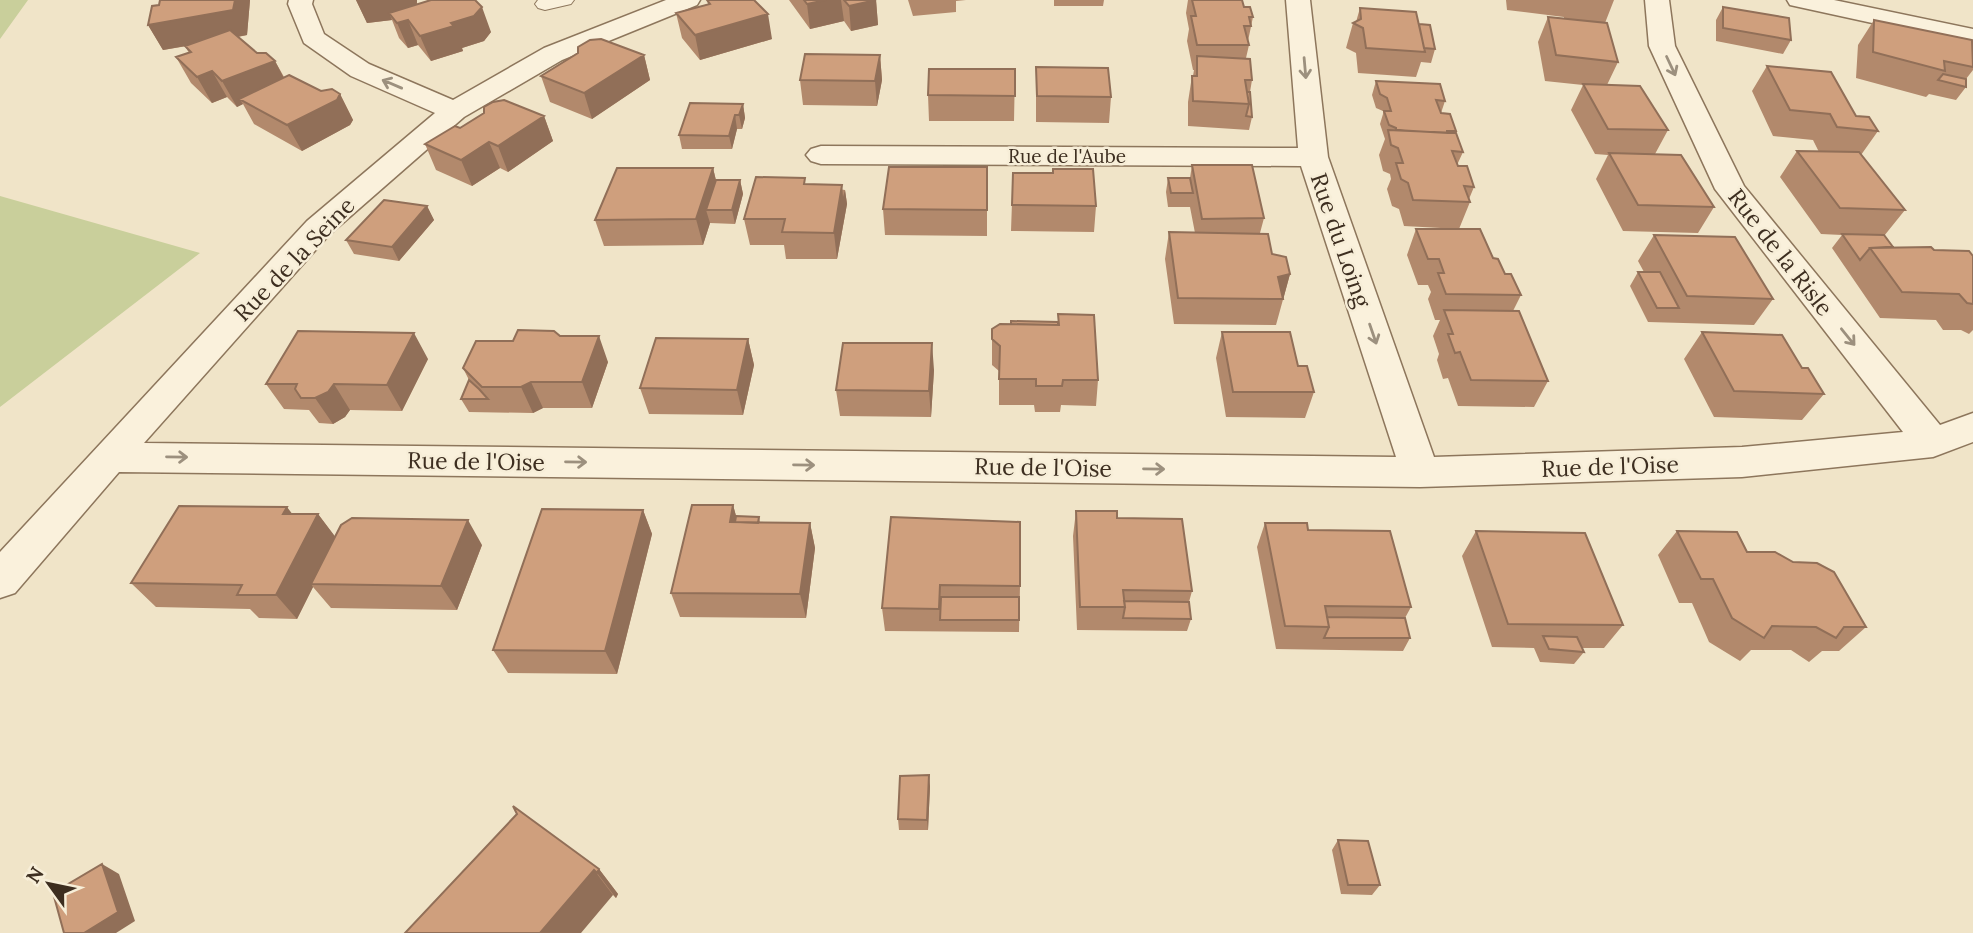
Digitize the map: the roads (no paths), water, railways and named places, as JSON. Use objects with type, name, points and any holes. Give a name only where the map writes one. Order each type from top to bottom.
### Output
[{"type":"street","points":[[301,0],[300,4],[313,38],[360,70],[454,111]]},
{"type":"street","name":"Rue de la Seine","points":[[0,581],[109,457],[318,229],[454,111],[553,54],[688,0]]},
{"type":"street","name":"Rue du Loing","points":[[1298,0],[1313,157],[1420,472]]},
{"type":"street","name":"Rue de la Risle","points":[[1657,0],[1662,46],[1730,189],[1933,443]]},
{"type":"street","points":[[1799,0],[1973,37]]},
{"type":"street","name":"Rue de l'Aube","points":[[821,155],[1313,157]]},
{"type":"street","name":"Rue de l'Oise","points":[[109,457],[1420,472],[1742,462],[1933,443],[1973,427]]}]
